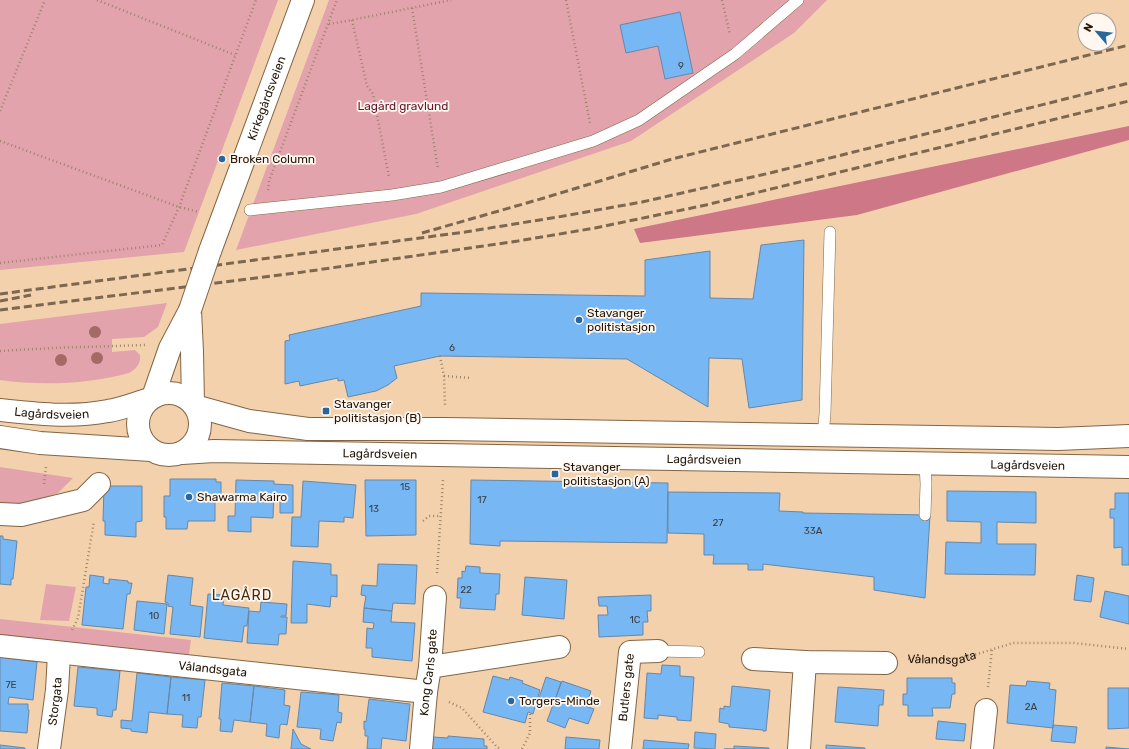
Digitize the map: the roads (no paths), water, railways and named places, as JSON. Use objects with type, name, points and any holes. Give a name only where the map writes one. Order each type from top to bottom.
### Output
[{"type":"main road","name":"Kirkegårdsveien","points":[[151,398],[170,348],[190,310],[210,251],[303,0]]},
{"type":"main road","name":"Kirkegårdsveien","points":[[190,310],[194,405]]},
{"type":"main road","points":[[194,405],[199,416],[200,425],[198,436],[192,445],[182,453],[172,456],[161,455],[151,450],[143,443],[139,434],[138,423],[140,412],[151,398],[160,394],[171,393],[187,399],[194,405],[249,421],[308,429],[444,429],[1058,439],[1129,436]]},
{"type":"main road","name":"Lagårdsveien","points":[[0,410],[43,414],[81,414],[109,411],[151,398]]},
{"type":"main road","points":[[0,437],[40,443],[151,450]]},
{"type":"main road","name":"Lagårdsveien","points":[[182,453],[221,452],[1129,467]]},
{"type":"main road","points":[[0,514],[21,515],[83,500],[99,484]]},
{"type":"main road","name":"Kong Carls gate","points":[[421,749],[426,692],[430,667],[435,597]]},
{"type":"main road","name":"Vålandsgata","points":[[0,646],[59,654],[96,656],[426,692]]},
{"type":"main road","points":[[430,667],[559,647]]},
{"type":"main road","name":"Butlers gate","points":[[620,749],[630,652],[658,652]]},
{"type":"main road","name":"Storgata","points":[[48,749],[57,690],[59,654]]},
{"type":"main road","points":[[752,658],[805,662],[886,663]]},
{"type":"main road","points":[[799,749],[805,662]]},
{"type":"main road","points":[[982,749],[986,710]]},
{"type":"lane","points":[[250,210],[392,195],[441,187],[593,141],[639,120],[734,54],[798,0]]},
{"type":"lane","points":[[822,435],[830,232]]},
{"type":"lane","points":[[925,463],[925,515]]},
{"type":"lane","points":[[658,652],[699,652]]},
{"type":"railway","points":[[422,233],[672,159],[1129,45]]},
{"type":"railway","points":[[0,294],[465,232],[642,202],[770,173],[1129,83]]},
{"type":"railway","points":[[0,310],[296,273],[518,241],[595,228],[706,205],[1129,101]]},
{"type":"railway","points":[[0,301],[31,295]]},
{"type":"place","name":"Broken Column","points":[[222,159]]},
{"type":"place","name":"Stavanger politistasjon","points":[[579,320]]},
{"type":"place","name":"Stavanger politistasjon (B)","points":[[326,411]]},
{"type":"place","name":"Stavanger politistasjon (A)","points":[[555,474]]},
{"type":"place","name":"Shawarma Kairo","points":[[189,497]]},
{"type":"place","name":"Torgers-Minde","points":[[511,701]]},
{"type":"district","name":"LAGÅRD","points":[[242,595]]},
{"type":"park label","name":"Lagård gravlund","points":[[403,106]]}]
